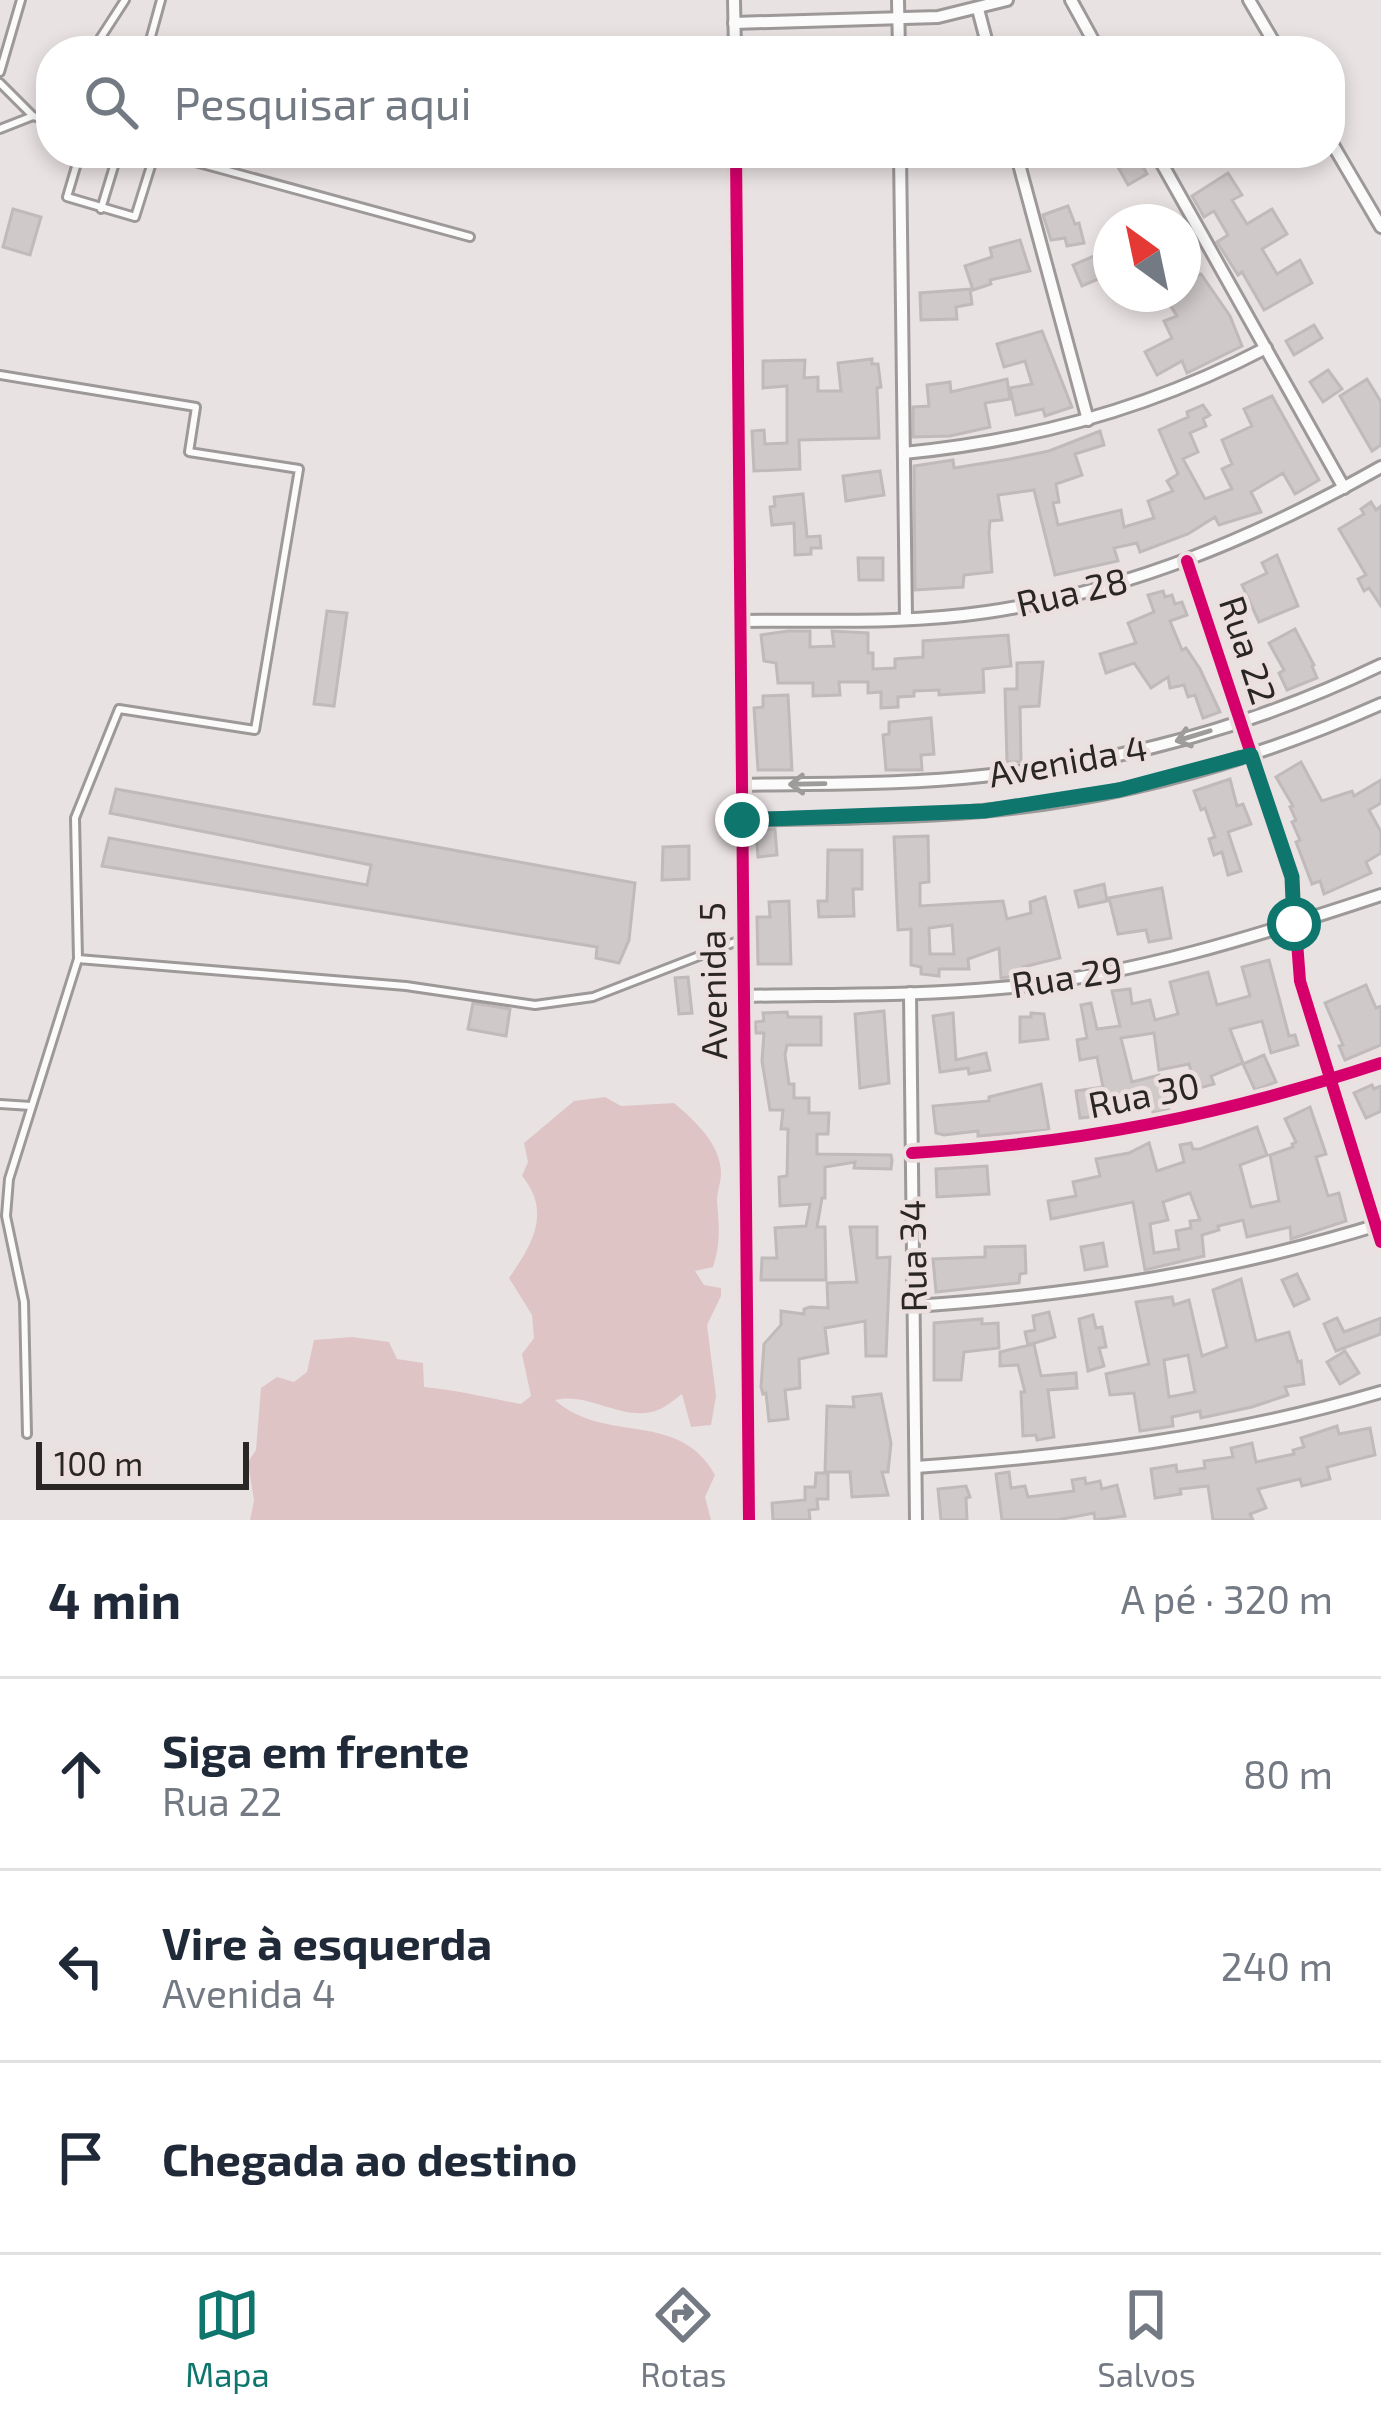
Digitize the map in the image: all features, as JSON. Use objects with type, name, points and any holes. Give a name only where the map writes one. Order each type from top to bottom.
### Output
[{"type":"street","points":[[734,0],[734,36]]},
{"type":"street","points":[[898,0],[899,36]]},
{"type":"street","points":[[734,23],[899,20],[1007,0]]},
{"type":"street","points":[[1070,0],[1090,36]]},
{"type":"street","points":[[1249,0],[1270,36]]},
{"type":"street","points":[[978,9],[985,36]]},
{"type":"street","points":[[1345,166],[1381,227]]},
{"type":"street","name":"Avenida 5","points":[[736,168],[748,1520]]},
{"type":"street","points":[[900,168],[906,618]]},
{"type":"street","points":[[1020,168],[1088,420]]},
{"type":"street","points":[[1164,168],[1344,488]]},
{"type":"street","points":[[904,453],[948,449],[1088,420],[1175,391],[1266,348]]},
{"type":"street","name":"Rua 28","points":[[740,621],[906,618],[985,612],[1069,597],[1187,561],[1284,519],[1381,467]]},
{"type":"street","name":"Rua 22","points":[[1187,561],[1292,877],[1300,982],[1381,1242]]},
{"type":"street","name":"Avenida 4","points":[[742,785],[980,777],[1112,756],[1240,722],[1381,665]]},
{"type":"street","name":"Avenida 4","points":[[742,820],[984,811],[1119,790],[1251,755],[1381,704]]},
{"type":"street","name":"Rua 29","points":[[743,996],[910,993],[1082,977],[1185,955],[1381,895]]},
{"type":"street","name":"Rua 34","points":[[910,993],[916,1520]]},
{"type":"street","name":"Rua 30","points":[[912,1153],[1012,1148],[1110,1134],[1223,1110],[1381,1063]]},
{"type":"street","points":[[914,1306],[1028,1299],[1139,1284],[1378,1225]]},
{"type":"street","points":[[916,1467],[1042,1459],[1166,1442],[1381,1391]]},
{"type":"lane","points":[[0,72],[21,0]]},
{"type":"lane","points":[[102,36],[125,0]]},
{"type":"lane","points":[[151,36],[161,0]]},
{"type":"lane","points":[[0,83],[33,116]]},
{"type":"lane","points":[[0,129],[36,117]]},
{"type":"lane","points":[[76,168],[67,197],[135,218],[153,168]]},
{"type":"lane","points":[[100,209],[113,168]]},
{"type":"lane","points":[[214,168],[470,238]]},
{"type":"lane","points":[[0,375],[196,406],[189,452],[298,470],[255,730],[119,709],[75,818],[78,959],[9,1179],[6,1216],[23,1301],[27,1434]]},
{"type":"lane","points":[[78,959],[406,986],[535,1006],[593,998],[743,939]]},
{"type":"lane","points":[[0,1104],[32,1106]]},
{"type":"shaded area","points":[[605,1097],[621,1106],[674,1103],[698,1125],[720,1162],[717,1250],[713,1267],[695,1271],[704,1285],[721,1288],[707,1325],[716,1396],[711,1425],[691,1427],[682,1394],[661,1409],[645,1413],[568,1398],[555,1400],[596,1421],[662,1434],[700,1455],[715,1475],[705,1497],[711,1520],[250,1520],[254,1501],[248,1462],[256,1450],[261,1388],[277,1377],[294,1382],[307,1372],[314,1340],[352,1337],[389,1342],[397,1359],[423,1363],[424,1387],[521,1404],[531,1396],[522,1354],[534,1338],[532,1315],[509,1278],[531,1241],[537,1215],[531,1189],[522,1176],[528,1162],[524,1143],[574,1101]]},
{"type":"building","points":[[1118,168],[1144,168],[1147,174],[1128,185]]},
{"type":"building","points":[[1228,173],[1242,195],[1232,200],[1247,224],[1272,209],[1287,234],[1262,249],[1277,274],[1300,260],[1312,283],[1264,310],[1217,242],[1228,235],[1214,211],[1204,217],[1201,204],[1192,196]]},
{"type":"building","points":[[1068,206],[1084,243],[1067,246],[1065,238],[1051,240],[1043,215]]},
{"type":"building","points":[[13,209],[41,217],[30,255],[3,247]]},
{"type":"building","points":[[1020,240],[1030,271],[990,280],[991,284],[973,290],[965,266],[992,257],[990,248]]},
{"type":"building","points":[[1093,256],[1093,281],[1082,286],[1073,265]]},
{"type":"building","points":[[1201,274],[1230,316],[1242,346],[1187,373],[1182,361],[1157,375],[1145,352],[1172,338],[1164,321],[1177,316],[1174,312],[1201,312]]},
{"type":"building","points":[[970,289],[972,304],[956,307],[957,319],[921,320],[920,293]]},
{"type":"building","points":[[1314,325],[1322,338],[1294,355],[1286,341]]},
{"type":"building","points":[[1042,331],[1072,407],[1045,416],[1043,409],[1016,415],[1010,388],[1032,384],[1025,361],[1004,367],[997,344]]},
{"type":"building","points":[[872,359],[872,364],[878,364],[881,387],[877,388],[879,438],[799,440],[800,469],[754,471],[752,431],[764,430],[765,444],[787,443],[787,386],[763,388],[763,361],[805,360],[804,378],[818,377],[818,391],[841,391],[838,363]]},
{"type":"building","points":[[1328,370],[1342,389],[1323,402],[1310,382]]},
{"type":"building","points":[[1007,379],[1010,399],[985,403],[990,427],[950,436],[913,437],[913,407],[929,406],[927,385],[950,382],[951,392]]},
{"type":"building","points":[[1367,379],[1381,402],[1381,445],[1372,451],[1340,396]]},
{"type":"building","points":[[1272,396],[1319,480],[1295,494],[1283,473],[1251,492],[1261,512],[1219,525],[1215,517],[1188,534],[1140,552],[1137,543],[1114,548],[1118,561],[1055,575],[1034,490],[998,495],[1002,520],[990,521],[989,533],[992,572],[964,575],[963,587],[915,590],[914,466],[953,460],[954,468],[1010,459],[1049,451],[1100,431],[1104,445],[1075,454],[1082,475],[1056,484],[1059,502],[1053,503],[1058,525],[1121,510],[1124,527],[1154,518],[1148,501],[1173,491],[1167,481],[1178,474],[1159,430],[1203,405],[1210,415],[1203,419],[1206,426],[1190,433],[1198,452],[1183,459],[1205,499],[1232,489],[1222,469],[1232,464],[1222,440],[1252,426],[1244,409]]},
{"type":"building","points":[[880,471],[884,495],[846,501],[843,476]]},
{"type":"building","points":[[803,494],[807,537],[820,536],[821,548],[795,555],[794,523],[772,525],[770,507],[775,506],[774,497]]},
{"type":"building","points":[[1371,502],[1376,510],[1381,506],[1381,606],[1369,588],[1364,591],[1358,579],[1366,575],[1339,529],[1364,514],[1361,509]]},
{"type":"building","points":[[1277,555],[1298,606],[1259,622],[1242,585],[1267,573],[1262,563]]},
{"type":"building","points":[[858,558],[883,558],[883,580],[859,580]]},
{"type":"building","points":[[1163,591],[1165,597],[1172,595],[1175,604],[1182,602],[1187,615],[1170,621],[1220,712],[1203,718],[1195,695],[1188,697],[1184,685],[1170,688],[1168,677],[1151,688],[1134,663],[1106,673],[1100,654],[1136,643],[1128,623],[1154,612],[1148,595]]},
{"type":"building","points":[[327,611],[347,613],[334,706],[314,704]]},
{"type":"building","points":[[1295,629],[1317,678],[1287,690],[1279,673],[1284,670],[1269,643]]},
{"type":"building","points":[[810,631],[810,647],[834,646],[832,631],[868,633],[873,669],[895,668],[895,659],[923,657],[923,641],[1008,635],[1011,666],[983,669],[984,692],[939,695],[939,690],[914,691],[914,696],[898,697],[898,707],[881,708],[881,692],[868,693],[868,682],[839,682],[840,695],[813,696],[813,683],[778,683],[776,663],[764,661],[761,635]]},
{"type":"building","points":[[1043,662],[1039,706],[1020,707],[1021,762],[1007,762],[1005,689],[1017,689],[1017,663]]},
{"type":"building","points":[[788,695],[792,770],[758,770],[754,708],[763,707],[763,696]]},
{"type":"building","points":[[931,718],[934,754],[921,755],[922,770],[886,770],[883,735],[889,734],[889,722]]},
{"type":"building","points":[[1301,762],[1322,801],[1352,791],[1354,796],[1381,780],[1381,803],[1369,810],[1381,832],[1381,853],[1366,862],[1371,873],[1324,894],[1320,881],[1312,884],[1296,842],[1300,840],[1292,822],[1296,820],[1293,806],[1276,777]]},
{"type":"building","points":[[1230,779],[1237,806],[1243,804],[1251,824],[1228,832],[1241,871],[1228,875],[1222,852],[1214,855],[1209,839],[1215,837],[1194,791]]},
{"type":"building","points":[[116,789],[635,883],[629,940],[619,963],[596,958],[597,947],[102,866],[109,838],[367,885],[371,865],[110,813]]},
{"type":"building","points":[[775,829],[777,855],[758,857],[756,831]]},
{"type":"building","points":[[928,836],[929,882],[920,883],[920,906],[1003,901],[1007,919],[1031,913],[1030,902],[1045,897],[1060,958],[1023,967],[1024,975],[1001,978],[999,948],[968,959],[969,969],[939,969],[939,976],[921,974],[921,967],[911,965],[911,929],[898,930],[894,837]],"holes":[[[952,925],[954,954],[930,954],[929,928]]]},
{"type":"building","points":[[689,846],[689,879],[662,880],[663,847]]},
{"type":"building","points":[[828,850],[862,850],[862,889],[853,889],[854,916],[819,917],[818,901],[827,901]]},
{"type":"building","points":[[1104,884],[1107,901],[1079,907],[1075,891]]},
{"type":"building","points":[[1162,888],[1171,938],[1149,942],[1146,930],[1118,934],[1109,898]]},
{"type":"building","points":[[789,901],[791,964],[758,964],[757,917],[770,917],[769,902]]},
{"type":"building","points":[[1269,960],[1289,1036],[1295,1035],[1298,1045],[1271,1053],[1262,1021],[1230,1029],[1243,1063],[1211,1076],[1214,1084],[1196,1089],[1189,1064],[1159,1070],[1154,1033],[1121,1038],[1132,1082],[1159,1075],[1169,1110],[1153,1113],[1148,1093],[1099,1108],[1100,1116],[1080,1118],[1076,1091],[1103,1087],[1097,1057],[1080,1060],[1077,1040],[1087,1038],[1081,1005],[1091,1003],[1097,1029],[1120,1026],[1112,991],[1130,989],[1132,1004],[1150,1000],[1155,1020],[1178,1014],[1170,982],[1208,972],[1217,1005],[1250,996],[1242,967]]},
{"type":"building","points":[[688,977],[692,1013],[679,1014],[675,978]]},
{"type":"building","points":[[1366,985],[1376,1008],[1381,1006],[1381,1045],[1345,1060],[1325,1003]]},
{"type":"building","points":[[473,1003],[510,1009],[506,1036],[468,1029]]},
{"type":"building","points":[[884,1011],[889,1083],[860,1088],[855,1014]]},
{"type":"building","points":[[787,1012],[788,1017],[821,1017],[821,1045],[787,1045],[785,1055],[794,1098],[809,1098],[809,1113],[829,1113],[828,1134],[817,1134],[817,1154],[891,1155],[892,1160],[891,1169],[854,1168],[855,1162],[825,1167],[825,1198],[817,1227],[825,1227],[826,1280],[761,1280],[762,1258],[777,1258],[775,1228],[806,1226],[810,1204],[780,1206],[779,1177],[787,1176],[788,1129],[781,1129],[783,1110],[770,1110],[762,1061],[764,1033],[756,1033],[755,1022],[764,1021],[763,1013]]},
{"type":"building","points":[[953,1013],[956,1060],[986,1053],[990,1070],[940,1072],[933,1016]]},
{"type":"building","points":[[1031,1013],[1044,1014],[1048,1039],[1020,1042],[1020,1017],[1031,1017]]},
{"type":"building","points":[[1264,1055],[1276,1082],[1255,1090],[1243,1064]]},
{"type":"building","points":[[1041,1084],[1049,1130],[978,1136],[978,1131],[936,1133],[933,1106],[989,1101],[989,1097]]},
{"type":"building","points":[[1372,1085],[1374,1089],[1381,1086],[1381,1111],[1366,1118],[1354,1093]]},
{"type":"building","points":[[1310,1107],[1326,1154],[1316,1157],[1328,1196],[1339,1193],[1346,1221],[1291,1239],[1290,1227],[1247,1237],[1243,1220],[1218,1226],[1219,1230],[1202,1235],[1204,1256],[1145,1270],[1133,1202],[1051,1219],[1048,1201],[1076,1196],[1073,1182],[1100,1176],[1096,1159],[1129,1153],[1149,1143],[1157,1171],[1184,1162],[1180,1145],[1191,1143],[1193,1149],[1200,1149],[1257,1127],[1267,1155],[1240,1165],[1251,1207],[1279,1201],[1270,1155],[1296,1142],[1285,1119]],"holes":[[[1190,1193],[1200,1220],[1176,1231],[1179,1249],[1154,1253],[1150,1224],[1168,1220],[1163,1202]]]},
{"type":"building","points":[[987,1166],[989,1194],[937,1197],[936,1169]]},
{"type":"building","points":[[850,1227],[877,1227],[877,1258],[890,1257],[886,1356],[866,1356],[865,1321],[825,1328],[828,1353],[799,1359],[800,1388],[785,1390],[788,1419],[769,1421],[761,1387],[764,1344],[781,1325],[781,1311],[804,1314],[810,1307],[828,1308],[827,1283],[857,1282]]},
{"type":"building","points":[[1103,1243],[1107,1266],[1085,1270],[1081,1247]]},
{"type":"building","points":[[1025,1246],[1026,1273],[1020,1274],[1019,1283],[936,1292],[933,1259],[985,1257],[985,1247]]},
{"type":"building","points":[[1297,1274],[1309,1299],[1294,1306],[1282,1280]]},
{"type":"building","points":[[1241,1279],[1256,1341],[1289,1332],[1304,1384],[1285,1387],[1288,1395],[1252,1407],[1201,1418],[1200,1411],[1172,1417],[1173,1426],[1140,1431],[1134,1393],[1110,1395],[1106,1374],[1149,1364],[1136,1302],[1172,1297],[1174,1305],[1189,1300],[1202,1356],[1227,1347],[1213,1290]],"holes":[[[1188,1355],[1195,1392],[1169,1397],[1164,1360]]]},
{"type":"building","points":[[1049,1312],[1055,1337],[1028,1345],[1025,1332],[1035,1330],[1033,1316]]},
{"type":"building","points":[[1093,1315],[1096,1328],[1102,1327],[1106,1347],[1099,1348],[1104,1366],[1088,1371],[1079,1319]]},
{"type":"building","points":[[1337,1318],[1344,1332],[1381,1318],[1381,1334],[1336,1351],[1324,1324]]},
{"type":"building","points":[[982,1319],[982,1324],[998,1323],[999,1348],[964,1352],[961,1380],[934,1380],[934,1323]]},
{"type":"building","points":[[1034,1344],[1041,1376],[1076,1373],[1077,1388],[1048,1390],[1054,1437],[1037,1440],[1036,1435],[1023,1436],[1021,1392],[1025,1392],[1018,1365],[1000,1366],[1000,1352]]},
{"type":"building","points":[[1345,1351],[1359,1373],[1340,1384],[1327,1362]]},
{"type":"building","points":[[881,1394],[891,1443],[888,1472],[882,1472],[888,1495],[852,1497],[850,1472],[825,1472],[827,1406],[854,1407],[853,1397]]},
{"type":"building","points":[[1337,1426],[1339,1434],[1370,1428],[1375,1455],[1327,1467],[1330,1479],[1302,1486],[1300,1479],[1258,1489],[1266,1508],[1250,1514],[1253,1520],[1213,1520],[1208,1486],[1155,1498],[1151,1469],[1205,1468],[1204,1461],[1233,1457],[1231,1448],[1252,1443],[1256,1462],[1294,1454],[1293,1450],[1304,1447],[1301,1438]]},
{"type":"building","points":[[1009,1472],[1011,1488],[1025,1486],[1028,1497],[1074,1491],[1072,1480],[1085,1478],[1086,1484],[1100,1481],[1102,1489],[1117,1485],[1125,1516],[1095,1520],[1094,1513],[1057,1520],[1002,1520],[996,1474]]},
{"type":"building","points":[[816,1473],[828,1473],[828,1499],[817,1499],[818,1509],[809,1510],[810,1520],[773,1520],[772,1503],[805,1500],[805,1487],[815,1487]]},
{"type":"building","points":[[966,1486],[970,1497],[966,1498],[967,1520],[941,1520],[938,1489]]},
{"type":"cycle path","points":[[736,168],[749,1520]]},
{"type":"cycle path","points":[[1187,561],[1292,877],[1300,981],[1381,1242]]},
{"type":"cycle path","points":[[912,1153],[1033,1142],[1150,1124],[1264,1098],[1381,1063]]},
{"type":"route","points":[[742,820],[984,811],[1119,790],[1251,755],[1292,877],[1294,924]]}]
